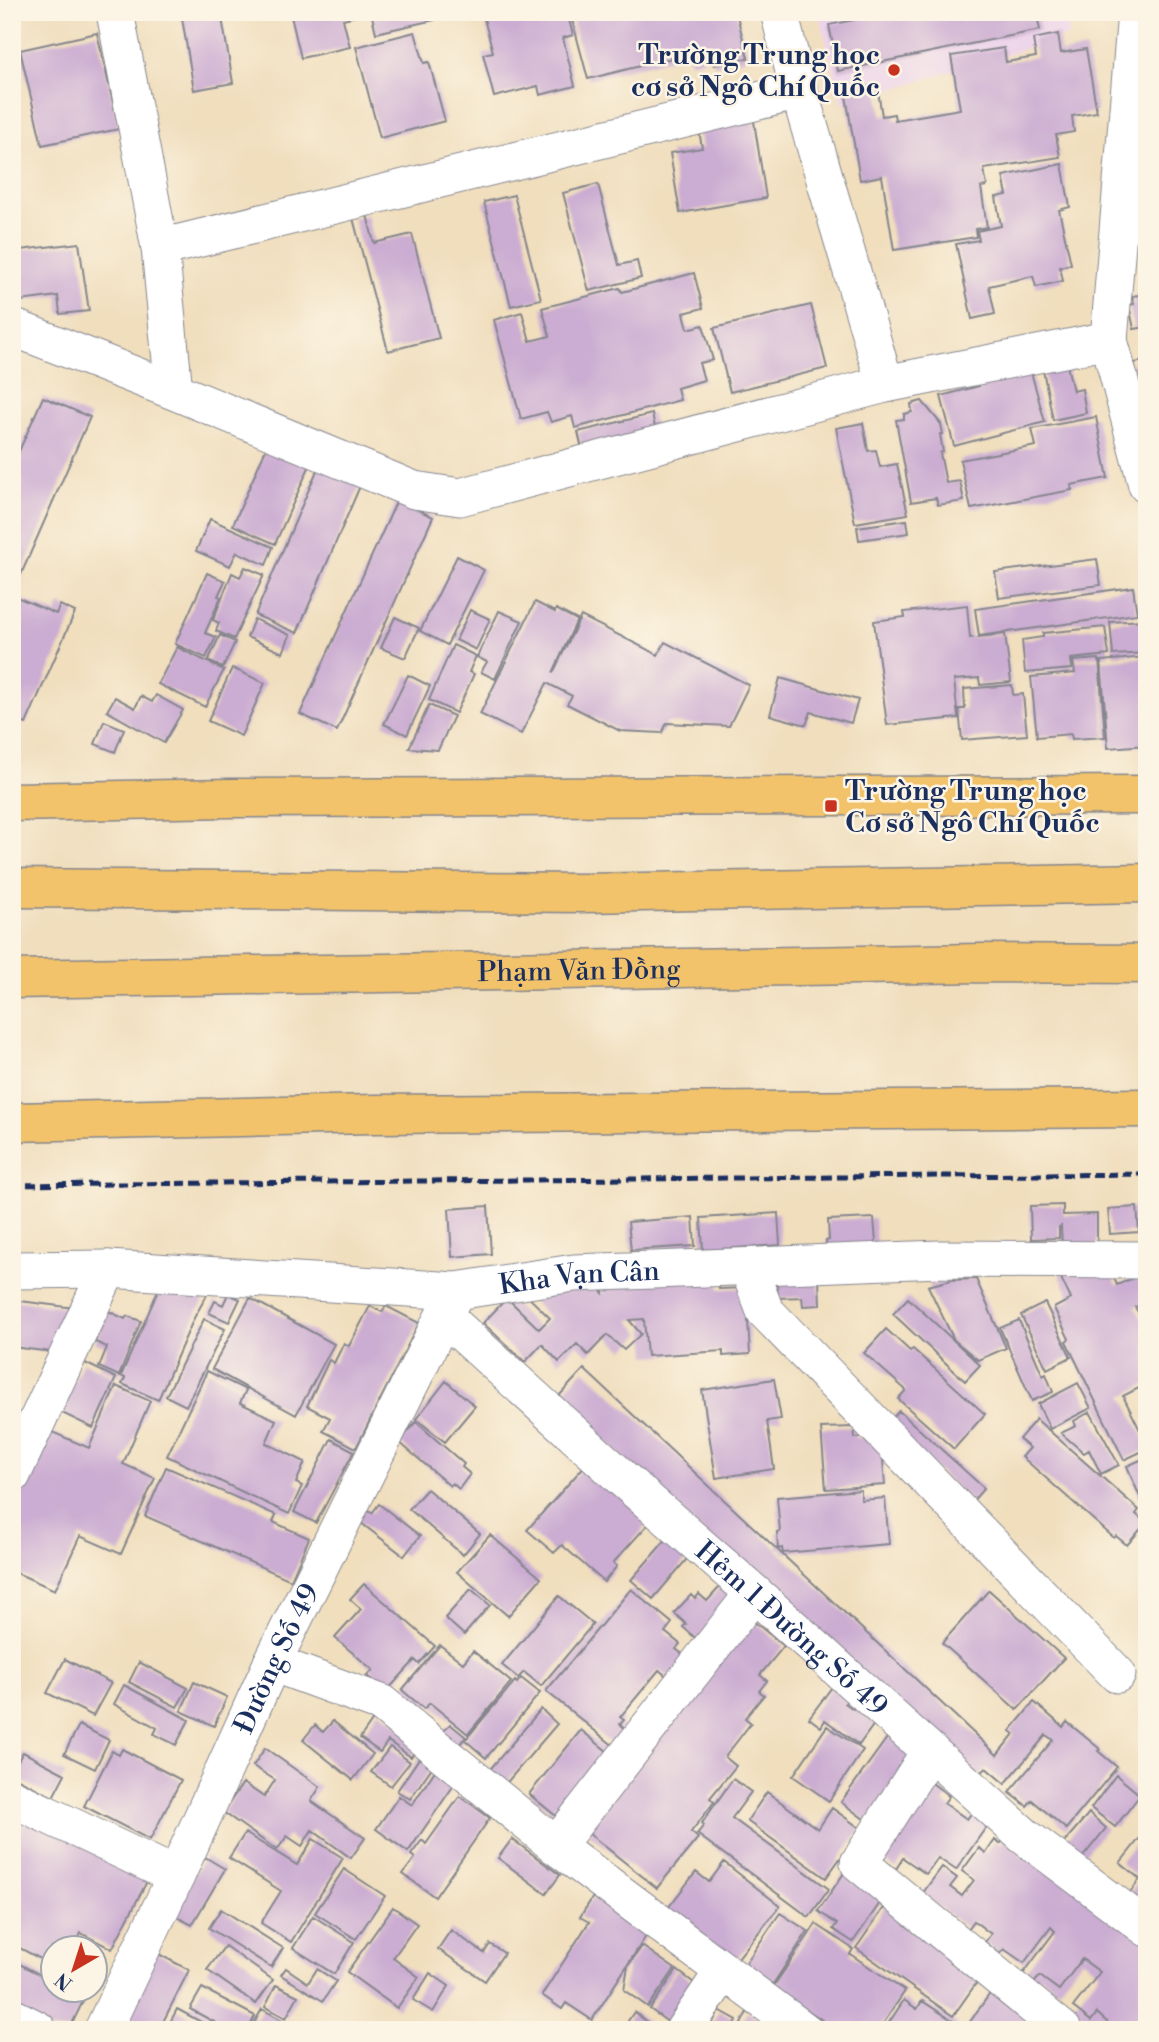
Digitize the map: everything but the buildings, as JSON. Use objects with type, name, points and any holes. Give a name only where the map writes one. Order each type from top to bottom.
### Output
[{"type":"main road","points":[[12,802],[230,798],[1147,795]]},
{"type":"main road","points":[[12,888],[582,893],[1147,883]]},
{"type":"main road","name":"Phạm Văn Đồng","points":[[12,979],[556,969],[1147,964]]},
{"type":"main road","points":[[12,1122],[388,1114],[1147,1108]]},
{"type":"street","points":[[115,12],[160,248],[174,391]]},
{"type":"street","points":[[779,12],[799,92],[885,384]]},
{"type":"street","points":[[1136,12],[1110,340],[1146,473]]},
{"type":"street","points":[[160,248],[799,92]]},
{"type":"street","points":[[12,327],[414,491],[460,498],[885,384],[1110,340]]},
{"type":"street","name":"Kha Vạn Cân","points":[[12,1270],[108,1269],[451,1304],[574,1273],[940,1259],[1147,1260]]},
{"type":"street","points":[[748,1267],[765,1311],[1117,1674]]},
{"type":"street","points":[[12,1475],[108,1269]]},
{"type":"street","name":"Hẻm 1 Đường Số 49","points":[[451,1304],[622,1478],[1023,1835],[1147,1928]]},
{"type":"street","name":"Đường Số 49","points":[[103,2030],[272,1663],[451,1304]]},
{"type":"street","points":[[556,1846],[754,1593]]},
{"type":"street","points":[[272,1663],[381,1703],[556,1846],[723,1972],[786,2024]]},
{"type":"street","points":[[930,1751],[859,1863],[1063,2030]]},
{"type":"street","points":[[12,1798],[176,1876]]},
{"type":"street","points":[[684,2030],[723,1972]]},
{"type":"street","points":[[12,2017],[38,2030]]},
{"type":"shaded area","name":"Trường Trung học cơ sở Ngô Chí Quốc","points":[[819,12],[1070,12],[1068,36],[842,104]]},
{"type":"railway","points":[[12,1185],[1147,1174]]},
{"type":"place","name":"Trường Trung học cơ sở Ngô Chí Quốc","points":[[894,70]]},
{"type":"place","name":"Trường Trung học Cơ sở Ngô Chí Quốc","points":[[831,806]]}]
